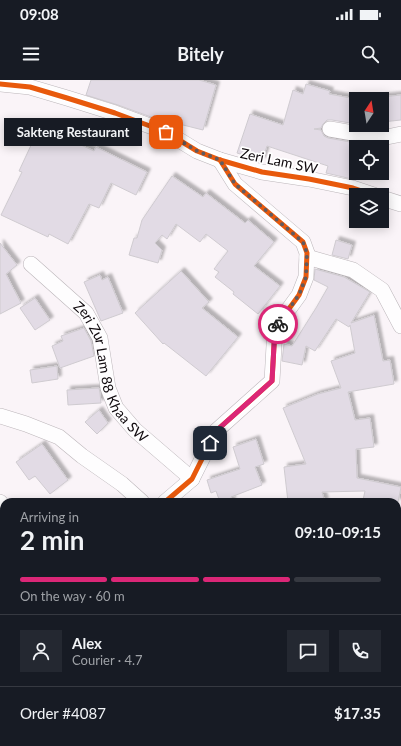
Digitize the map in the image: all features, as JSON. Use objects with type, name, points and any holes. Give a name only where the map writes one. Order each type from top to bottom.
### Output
[{"type":"street","name":"Zeri Lam SW","points":[[0,84],[31,84],[166,132],[197,151],[220,160],[262,172],[309,179],[350,188]]},
{"type":"street","points":[[330,129],[382,138],[401,134]]},
{"type":"street","points":[[170,498],[192,479],[216,431],[272,381],[275,328],[299,295],[306,277],[307,253],[303,242],[235,184],[220,160]]},
{"type":"street","points":[[389,200],[401,204]]},
{"type":"street","points":[[307,257],[353,270],[382,290],[401,326]]},
{"type":"street","name":"Zeri Zur Lam 88 Khaa SW","points":[[31,264],[86,313],[100,338],[108,388],[116,408],[135,430],[192,479]]},
{"type":"street","points":[[0,416],[59,437],[82,456],[122,484],[138,498]]},
{"type":"building","points":[[91,80],[199,80],[216,85],[203,130],[162,121],[86,95]]},
{"type":"building","points":[[306,84],[330,91],[329,94],[349,98],[349,123],[327,120],[321,128],[314,129],[321,130],[324,136],[328,138],[349,142],[349,178],[326,173],[328,166],[267,146],[262,161],[237,153],[250,114],[283,125],[293,90],[303,94]]},
{"type":"building","points":[[401,95],[401,120],[389,121],[389,96]]},
{"type":"building","points":[[40,126],[94,151],[96,147],[147,172],[136,195],[111,183],[99,208],[89,204],[68,244],[49,234],[48,237],[1,215],[22,172],[19,171]]},
{"type":"building","points":[[172,176],[203,197],[206,193],[245,223],[248,220],[274,242],[254,266],[280,286],[258,314],[215,277],[219,272],[214,269],[228,251],[206,234],[200,242],[176,224],[167,239],[162,235],[155,243],[162,250],[158,263],[129,255],[134,238],[137,238],[142,220]]},
{"type":"building","points":[[336,240],[352,245],[348,259],[332,255]]},
{"type":"building","points":[[0,243],[17,265],[6,274],[21,303],[0,314]]},
{"type":"building","points":[[315,269],[344,277],[370,292],[351,323],[374,315],[383,361],[390,360],[394,384],[348,392],[355,420],[370,418],[374,447],[356,449],[357,478],[401,487],[399,498],[363,498],[365,491],[322,492],[324,498],[288,498],[284,467],[306,464],[283,408],[318,394],[341,388],[331,361],[355,353],[350,325],[349,327],[336,319],[315,351],[306,346],[302,365],[282,361],[284,344],[292,346],[328,287],[314,280]]},
{"type":"building","points":[[181,271],[209,302],[202,308],[238,337],[206,376],[164,343],[163,344],[135,313]]},
{"type":"building","points":[[100,275],[102,280],[108,277],[123,313],[101,321],[84,282]]},
{"type":"building","points":[[35,298],[50,320],[35,330],[20,308]]},
{"type":"building","points":[[84,328],[91,341],[94,356],[60,368],[52,346],[63,341],[61,336]]},
{"type":"building","points":[[57,366],[58,379],[32,383],[30,370]]},
{"type":"building","points":[[99,388],[101,403],[68,405],[67,390]]},
{"type":"building","points":[[99,410],[108,423],[97,434],[85,422]]},
{"type":"building","points":[[256,439],[264,464],[255,467],[262,485],[231,498],[219,498],[216,491],[211,493],[207,480],[240,469],[233,447]]},
{"type":"building","points":[[42,444],[68,480],[50,494],[35,476],[29,480],[16,462]]},
{"type":"cycle path","points":[[0,84],[30,87],[115,113],[166,132],[197,151],[220,160],[262,172],[309,179],[353,188]]},
{"type":"cycle path","points":[[170,498],[192,479],[216,431],[272,381],[275,328],[299,295],[306,277],[307,253],[303,242],[235,184],[220,160]]},
{"type":"way so far","points":[[166,132],[197,151],[220,160],[235,184],[303,242],[307,253],[306,277],[299,295],[278,324]]},
{"type":"place","name":"Sakteng Restaurant","points":[[166,132]]},
{"type":"route","points":[[210,443],[216,431],[272,381],[275,328],[278,324]]}]
